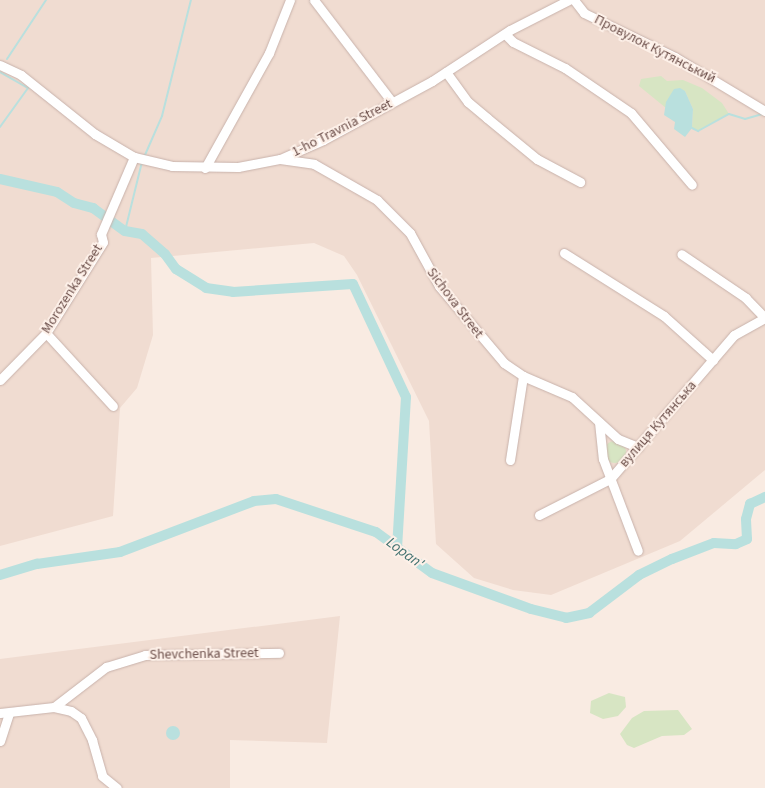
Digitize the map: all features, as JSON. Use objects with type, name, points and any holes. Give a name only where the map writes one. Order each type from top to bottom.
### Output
[{"type":"street","points":[[205,168],[269,53],[290,0]]},
{"type":"street","points":[[314,0],[392,102]]},
{"type":"street","name":"1-ho Travnia Street","points":[[0,65],[21,75],[95,134],[134,157],[172,166],[205,168],[280,159],[319,142],[446,72],[504,34],[569,0]]},
{"type":"street","name":"Провулок Кутянський","points":[[574,0],[584,13],[675,57],[765,111]]},
{"type":"street","points":[[504,34],[513,42],[565,68],[631,113],[692,185]]},
{"type":"street","points":[[446,72],[468,102],[486,118],[537,159],[580,182]]},
{"type":"street","points":[[314,164],[311,154],[319,142]]},
{"type":"street","name":"Morozenka Street","points":[[0,380],[46,333],[103,242],[101,234],[134,157]]},
{"type":"street","name":"Sichova Street","points":[[280,159],[314,164],[363,190],[395,216],[410,233],[428,270],[463,317],[504,363],[523,376],[572,397],[618,439],[638,447]]},
{"type":"street","points":[[564,253],[664,316],[713,360]]},
{"type":"street","points":[[681,254],[746,298],[765,318]]},
{"type":"street","name":"вулиця Кутянська","points":[[539,515],[610,479],[734,335],[765,318]]},
{"type":"street","points":[[46,333],[113,406]]},
{"type":"street","points":[[510,460],[523,376]]},
{"type":"street","points":[[600,422],[600,446],[610,479],[638,551]]},
{"type":"street","name":"Shevchenka Street","points":[[54,707],[106,668],[145,655],[279,653]]},
{"type":"street","name":"Shevchenka Street","points":[[0,741],[4,713],[54,707],[71,711],[81,718],[92,740],[102,776],[117,788]]},
{"type":"shaded area","points":[[0,0],[765,0],[765,470],[680,541],[551,595],[513,590],[474,578],[436,544],[429,421],[357,275],[344,256],[314,243],[151,258],[153,335],[137,388],[120,408],[113,516],[0,546]]},
{"type":"shaded area","points":[[340,616],[327,743],[230,740],[230,788],[0,788],[0,659]]},
{"type":"green space","points":[[661,76],[667,81],[683,80],[702,88],[722,103],[729,114],[698,131],[692,128],[693,109],[685,91],[666,108],[639,86],[641,79]]},
{"type":"green space","points":[[615,441],[623,444],[626,452],[623,460],[615,463],[607,460],[604,452],[607,444]]},
{"type":"green space","points":[[609,693],[625,697],[626,707],[618,716],[603,719],[590,713],[591,701]]},
{"type":"green space","points":[[678,710],[692,729],[684,735],[662,736],[634,748],[627,745],[620,734],[632,718],[644,711]]},
{"type":"water","points":[[680,88],[685,91],[693,109],[692,128],[685,137],[674,129],[675,122],[664,115],[666,102],[674,89]]},
{"type":"water","points":[[170,726],[176,726],[180,733],[176,740],[170,740],[166,736],[166,730]]},
{"type":"waterway","points":[[7,59],[46,0]]},
{"type":"waterway","points":[[145,155],[162,116],[191,0]]},
{"type":"waterway","points":[[0,72],[28,88],[0,127]]},
{"type":"waterway","points":[[692,128],[698,131],[729,114],[745,119],[763,114]]},
{"type":"waterway","points":[[125,231],[142,162]]},
{"type":"waterway","points":[[0,179],[57,192],[74,203],[93,208],[125,231],[142,234],[165,254],[176,269],[206,288],[233,292],[353,284],[406,397],[397,548]]},
{"type":"waterway","name":"Lopan'","points":[[0,575],[37,564],[120,552],[254,501],[276,499],[376,532],[432,573],[531,609],[566,618],[589,613],[639,575],[672,559],[714,543],[736,544],[747,539],[746,519],[750,504],[765,497]]}]
